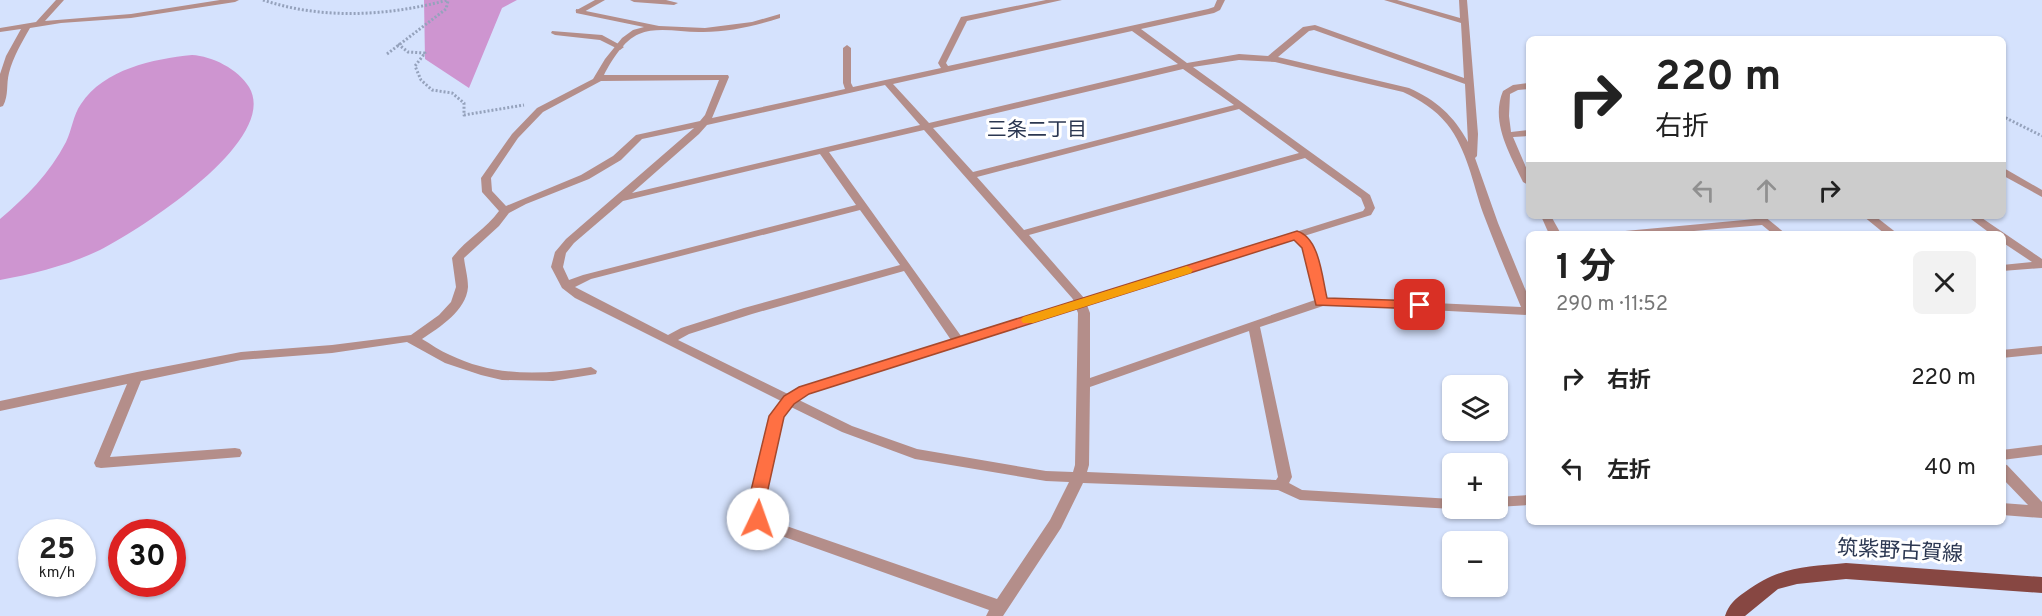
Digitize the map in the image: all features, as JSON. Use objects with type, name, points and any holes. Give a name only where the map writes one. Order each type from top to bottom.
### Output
[{"type":"main road","name":"筑紫野古賀線","points":[[1735,616],[1737,609],[1772,583],[1797,576],[1846,571],[2042,585]]},
{"type":"street","points":[[39,24],[60,0]]},
{"type":"street","points":[[0,30],[130,16],[235,0]]},
{"type":"street","points":[[601,0],[579,11],[656,27],[705,30],[753,24],[777,16]]},
{"type":"street","points":[[634,0],[674,3]]},
{"type":"street","points":[[946,69],[942,63],[964,19],[1058,0]]},
{"type":"street","points":[[0,406],[137,376],[241,357],[413,339],[436,323],[460,296],[462,285],[458,258],[505,212],[522,202],[585,177],[617,158],[639,138],[1211,12],[1217,8],[1221,0]]},
{"type":"street","points":[[1388,0],[1462,21]]},
{"type":"street","points":[[1463,0],[1462,21],[1473,134],[1471,160]]},
{"type":"street","points":[[0,104],[6,88],[2,79],[13,50],[27,26]]},
{"type":"street","points":[[505,212],[487,192],[486,178],[515,136],[540,110],[597,78],[634,32],[656,27]]},
{"type":"street","points":[[1270,59],[1306,29],[1315,27],[1467,82]]},
{"type":"street","points":[[887,82],[1081,303],[1084,313],[1082,465],[1069,501],[997,611],[767,525],[758,519],[756,507],[777,416],[789,400],[804,390],[958,342],[1081,303],[1367,213],[1370,208],[1366,197],[1134,28]]},
{"type":"street","points":[[555,33],[602,38],[620,47]]},
{"type":"street","points":[[847,48],[847,83],[850,90]]},
{"type":"street","points":[[621,198],[1184,66],[1224,58],[1270,59],[1406,90],[1426,97],[1450,120],[1471,160],[1488,210],[1526,305]]},
{"type":"street","points":[[597,78],[725,77],[709,116],[703,123],[570,241],[561,252],[557,267],[566,286],[579,295],[668,340],[847,429],[915,454],[1046,476],[1280,485],[1300,495],[1442,503]]},
{"type":"street","points":[[1526,86],[1516,87],[1506,93],[1503,102],[1506,135],[1526,178]]},
{"type":"street","points":[[970,176],[1240,106]]},
{"type":"street","points":[[1506,135],[1526,133]]},
{"type":"street","points":[[823,151],[952,330],[958,342]]},
{"type":"street","points":[[1022,234],[1307,154]]},
{"type":"street","points":[[2006,172],[2042,194]]},
{"type":"street","points":[[566,286],[587,277],[863,206]]},
{"type":"street","points":[[1652,231],[1762,219],[1776,231]]},
{"type":"street","points":[[1872,219],[1888,231]]},
{"type":"street","points":[[1976,219],[1994,231]]},
{"type":"street","points":[[1297,235],[1308,247],[1321,302]]},
{"type":"street","points":[[2006,240],[2042,264]]},
{"type":"street","points":[[2006,268],[2042,264]]},
{"type":"street","points":[[668,340],[685,331],[737,315],[907,267]]},
{"type":"street","points":[[1083,385],[1321,302],[1526,310]]},
{"type":"street","points":[[1254,327],[1285,477],[1280,485]]},
{"type":"street","points":[[413,339],[436,355],[468,368],[524,380],[562,377],[591,371]]},
{"type":"street","points":[[2006,354],[2042,350]]},
{"type":"street","points":[[137,376],[101,463],[235,453]]},
{"type":"street","points":[[2006,454],[2042,450]]},
{"type":"street","points":[[2006,473],[2042,512]]},
{"type":"street","points":[[1508,501],[1526,500]]},
{"type":"street","points":[[2006,509],[2042,512]]},
{"type":"path","points":[[263,0],[285,8],[329,13],[402,9],[448,0],[446,9],[387,54]]},
{"type":"path","points":[[398,44],[408,52],[425,53],[415,66],[421,80],[432,90],[452,93],[465,103],[464,115],[524,105]]},
{"type":"path","points":[[2006,118],[2042,136]]},
{"type":"shaded area","points":[[424,0],[517,0],[502,8],[469,88],[425,59]]},
{"type":"shaded area","points":[[192,55],[208,58],[224,65],[244,80],[249,87],[253,108],[245,132],[226,157],[173,204],[100,250],[51,268],[0,280],[0,219],[28,193],[53,164],[66,142],[78,108],[91,92],[116,74],[130,68],[161,59]]},
{"type":"slow traffic","points":[[1028,320],[1187,270]]},
{"type":"district","name":"三条二丁目","points":[[1037,131]]},
{"type":"route","points":[[758,519],[756,507],[777,416],[789,400],[804,390],[1297,235],[1308,247],[1321,302],[1420,305]]}]
